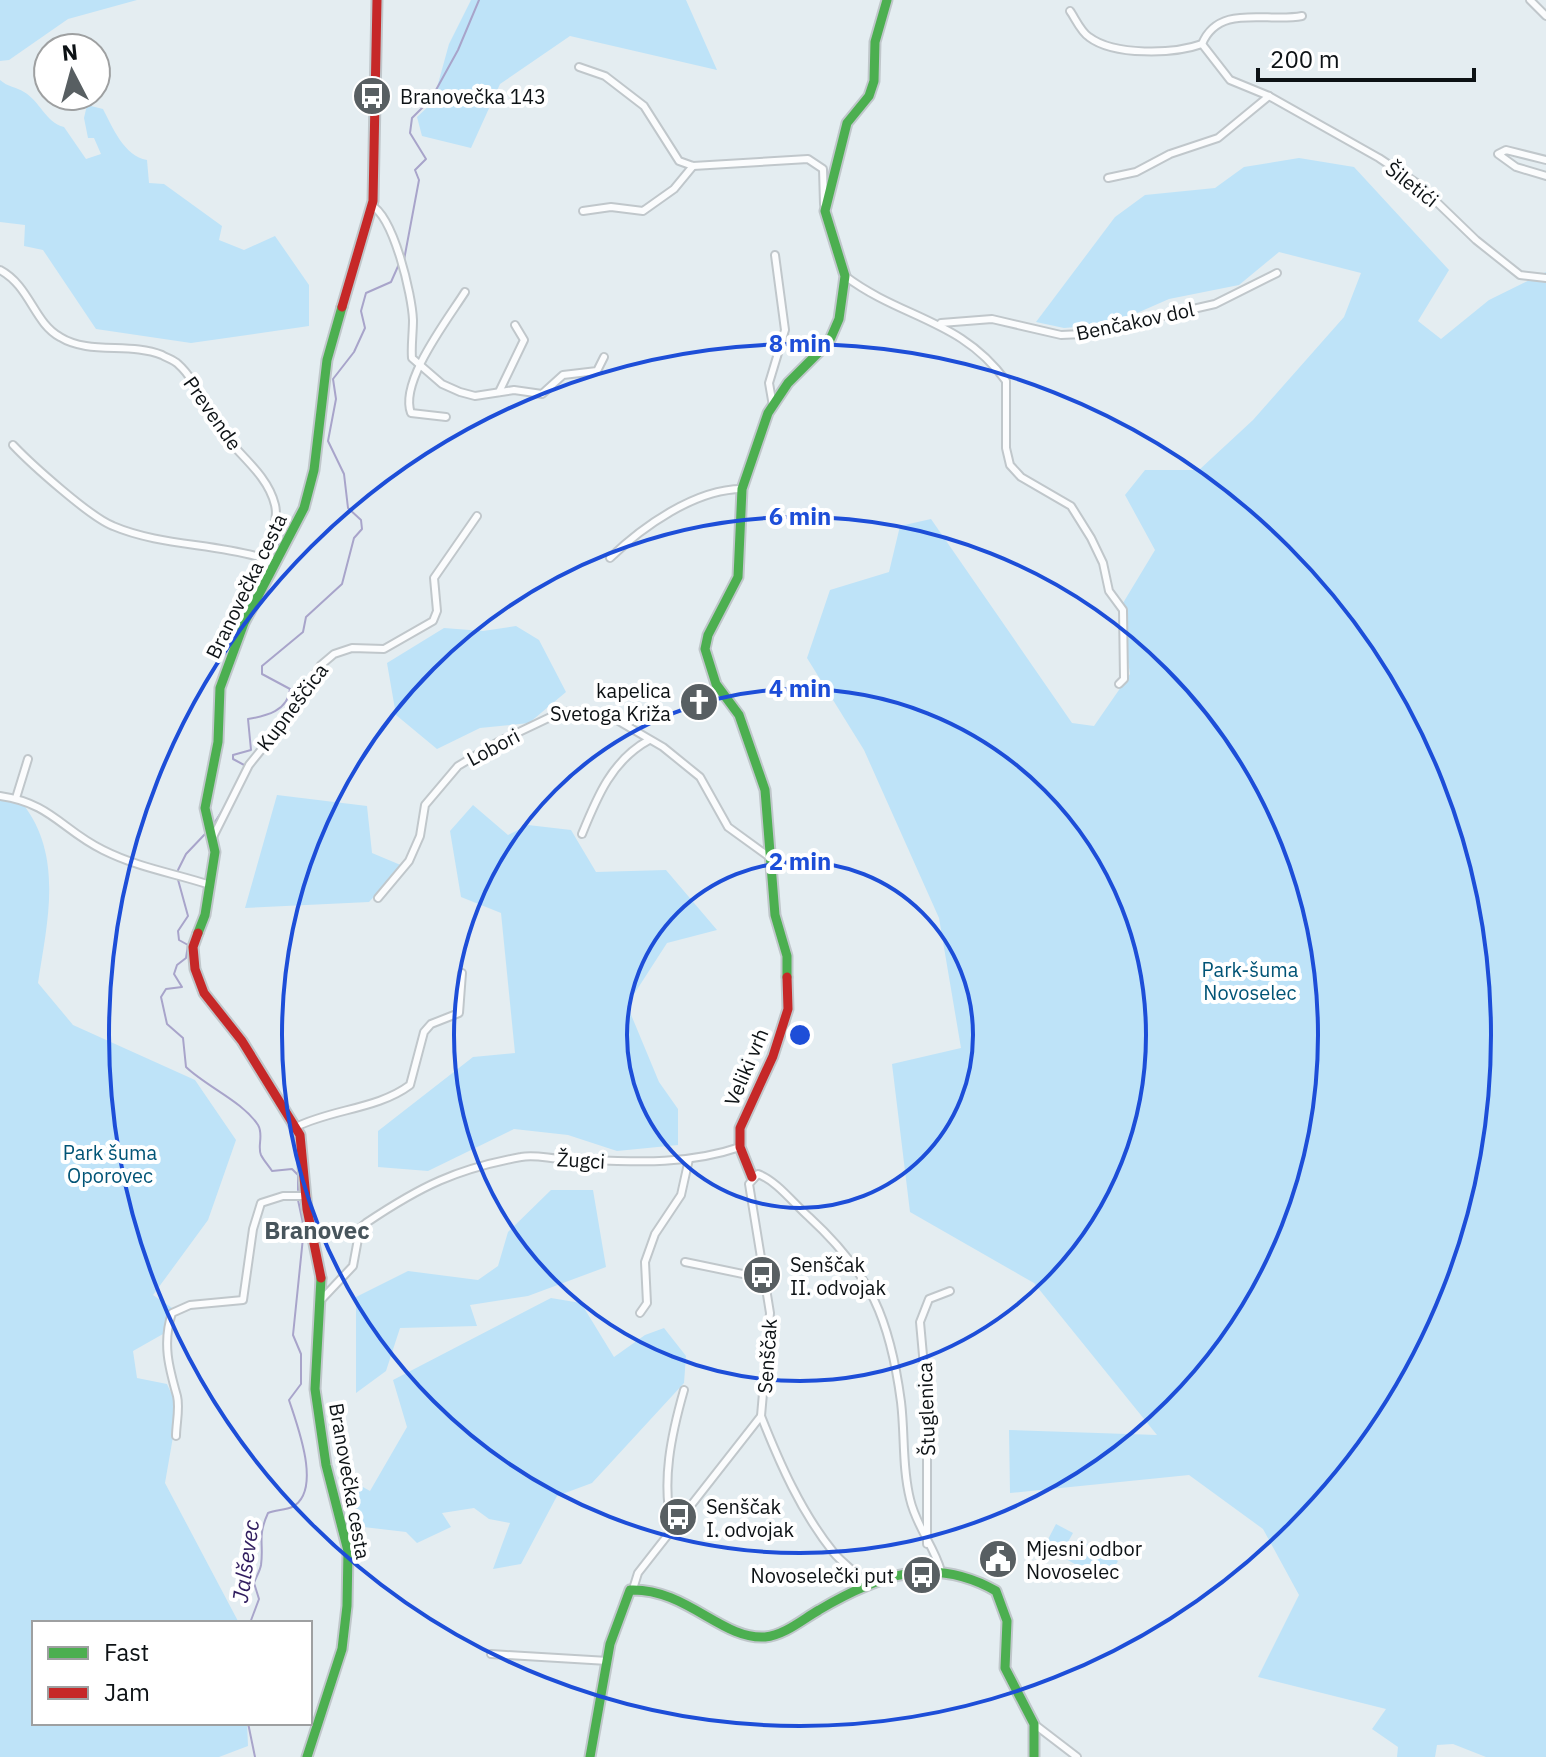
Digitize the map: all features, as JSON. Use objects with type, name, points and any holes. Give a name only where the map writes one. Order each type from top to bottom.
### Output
[{"type":"street","name":"Branovečka cesta","points":[[307,1757],[342,1649],[347,1606],[348,1551],[326,1465],[315,1389],[322,1269],[306,1196],[302,1146],[296,1127],[242,1041],[204,993],[195,969],[193,947],[205,915],[215,852],[205,808],[218,742],[220,688],[244,623],[297,524],[311,482],[327,360],[371,205],[376,170],[374,13],[377,0]]},
{"type":"street","points":[[825,211],[847,123],[869,96],[874,81],[875,42],[887,0]]},
{"type":"street","points":[[1530,0],[1546,16]]},
{"type":"street","points":[[1070,11],[1089,37],[1120,48],[1168,52],[1202,44],[1212,25],[1227,19],[1302,16]]},
{"type":"street","name":"Šiletići","points":[[1202,44],[1230,80],[1269,96],[1418,184],[1476,240],[1520,275],[1546,278]]},
{"type":"street","points":[[579,67],[605,76],[644,106],[674,157],[693,166],[808,159],[823,169],[825,211]]},
{"type":"street","points":[[1108,178],[1136,172],[1170,154],[1218,138],[1269,96]]},
{"type":"street","points":[[1546,160],[1506,150],[1498,154],[1516,167],[1546,176]]},
{"type":"street","points":[[583,211],[611,207],[643,211],[674,189],[693,166]]},
{"type":"street","points":[[371,205],[384,214],[405,274],[413,318],[412,358],[442,384],[475,396],[499,392],[542,394],[563,375],[597,371],[604,357]]},
{"type":"street","name":"Veliki vrh","points":[[740,1147],[744,1116],[773,1056],[788,1009],[787,956],[775,915],[765,790],[739,715],[716,684],[705,649],[708,635],[738,577],[742,489],[773,406],[788,383],[829,342],[845,298],[845,276],[825,211]]},
{"type":"street","points":[[773,406],[769,383],[785,330],[775,255]]},
{"type":"street","name":"Prevende","points":[[0,270],[17,281],[50,331],[64,340],[135,348],[177,362],[191,379],[214,421],[270,490],[276,508],[275,522],[263,558]]},
{"type":"street","name":"Benčakov dol","points":[[941,323],[992,319],[1061,335],[1095,332],[1215,304],[1277,273]]},
{"type":"street","points":[[845,276],[871,296],[941,323],[967,341],[1006,381],[1006,448],[1010,465],[1021,477],[1071,506],[1103,563],[1109,591],[1123,610],[1124,679],[1119,684]]},
{"type":"street","points":[[446,417],[411,413],[409,395],[419,366],[465,292]]},
{"type":"street","points":[[499,392],[524,340],[515,325]]},
{"type":"street","points":[[13,445],[29,462],[111,526],[179,543],[263,558],[275,566]]},
{"type":"street","points":[[610,558],[643,527],[724,489],[742,489]]},
{"type":"street","name":"Kupneščica","points":[[211,833],[249,765],[291,713],[321,665],[334,654],[352,648],[384,649],[433,621],[437,611],[434,578],[477,516]]},
{"type":"street","name":"Lobori","points":[[378,898],[409,861],[420,836],[425,805],[444,781],[474,755],[561,712],[579,711],[615,719],[663,747],[700,777],[728,827],[768,856]]},
{"type":"street","points":[[582,834],[596,797],[619,764],[649,740]]},
{"type":"street","points":[[16,798],[28,759]]},
{"type":"street","points":[[0,796],[16,798],[50,811],[69,829],[104,851],[158,873],[177,874],[210,885]]},
{"type":"street","points":[[296,1127],[319,1115],[359,1106],[410,1085],[424,1032],[431,1024],[459,1013],[462,973]]},
{"type":"street","points":[[740,1147],[752,1177],[765,1177],[841,1247],[876,1302],[889,1336],[901,1404],[903,1462],[910,1501],[941,1571]]},
{"type":"street","name":"Žugci","points":[[320,1301],[353,1266],[360,1228],[428,1184],[474,1165],[532,1156],[633,1162],[689,1159],[740,1147]]},
{"type":"street","points":[[640,1313],[647,1303],[645,1277],[648,1252],[655,1234],[681,1195],[689,1159]]},
{"type":"street","name":"Senščak","points":[[633,1589],[638,1573],[761,1416],[770,1313],[767,1279],[752,1214],[749,1184],[752,1177]]},
{"type":"street","points":[[176,1436],[177,1399],[168,1373],[166,1337],[172,1313],[190,1305],[243,1300],[253,1229],[261,1203],[283,1196],[306,1196]]},
{"type":"street","points":[[685,1262],[767,1279]]},
{"type":"street","name":"Štuglenica","points":[[927,1544],[927,1400],[920,1322],[929,1299],[950,1291]]},
{"type":"street","points":[[673,1529],[670,1451],[673,1419],[684,1390]]},
{"type":"street","points":[[761,1416],[776,1455],[814,1525],[835,1554],[865,1583]]},
{"type":"street","points":[[590,1757],[622,1604],[633,1589],[682,1598],[757,1638],[780,1633],[865,1583],[941,1571],[961,1571],[996,1591],[1007,1621],[1005,1668],[1034,1724],[1075,1757]]},
{"type":"street","points":[[491,1654],[608,1661]]},
{"type":"street","points":[[1034,1724],[1034,1757]]},
{"type":"green space","points":[[0,0],[137,0],[68,19],[49,32],[32,32],[32,44],[9,60],[0,61]]},
{"type":"green space","points":[[471,0],[686,0],[717,70],[570,36],[500,84],[471,148],[422,136],[417,117],[433,102],[449,44]]},
{"type":"green space","points":[[0,80],[30,96],[32,112],[44,112],[52,121],[64,127],[86,159],[101,154],[94,138],[88,138],[85,112],[105,112],[126,147],[147,160],[149,183],[164,184],[222,226],[219,240],[244,250],[275,236],[309,285],[309,326],[191,343],[96,329],[43,250],[24,246],[25,225],[0,222]]},
{"type":"green space","name":"Park-šuma Novoselec","points":[[1299,158],[1354,167],[1449,270],[1418,321],[1441,339],[1489,300],[1546,272],[1546,1757],[1486,1757],[1453,1744],[1437,1745],[1435,1757],[1397,1757],[1398,1747],[1372,1729],[1386,1709],[1258,1677],[1299,1595],[1263,1529],[1189,1475],[1010,1493],[1009,1430],[1157,1435],[1034,1283],[910,1212],[892,1064],[961,1048],[939,918],[864,750],[807,658],[830,590],[889,572],[900,526],[931,519],[1072,723],[1094,726],[1130,674],[1120,608],[1155,550],[1125,495],[1145,470],[1199,470],[1253,420],[1344,317],[1361,273],[1279,252],[1239,285],[1169,299],[1112,324],[1064,328],[1036,322],[1115,217],[1145,195],[1215,188],[1244,167]]},
{"type":"green space","points":[[516,626],[539,640],[566,692],[529,723],[480,728],[437,749],[396,715],[387,663],[444,628],[483,631]]},
{"type":"green space","points":[[277,795],[367,806],[372,853],[403,866],[369,902],[245,908]]},
{"type":"green space","name":"Park šuma Oporovec","points":[[0,799],[23,804],[36,824],[44,846],[48,868],[48,914],[38,983],[73,1025],[195,1080],[236,1140],[208,1220],[153,1295],[175,1310],[170,1330],[133,1351],[137,1378],[167,1384],[178,1408],[165,1483],[238,1621],[32,1621],[32,1725],[247,1725],[248,1746],[219,1757],[0,1757]]},
{"type":"green space","points":[[473,805],[508,835],[528,825],[571,830],[596,872],[666,870],[717,930],[667,943],[627,1005],[659,1082],[678,1109],[678,1145],[617,1151],[568,1135],[514,1129],[428,1171],[378,1167],[378,1131],[473,1057],[515,1053],[501,913],[461,897],[450,831]]},
{"type":"green space","points":[[551,1190],[593,1190],[606,1267],[528,1296],[470,1305],[477,1326],[400,1328],[386,1371],[356,1393],[356,1297],[408,1271],[478,1280],[498,1266],[508,1232]]},
{"type":"green space","points":[[551,1298],[581,1303],[614,1357],[645,1335],[664,1328],[686,1356],[684,1383],[592,1483],[557,1496],[521,1564],[493,1569],[510,1523],[489,1519],[474,1508],[442,1513],[451,1527],[417,1543],[406,1532],[355,1526],[347,1478],[370,1491],[407,1427],[393,1380]]},
{"type":"green space","points":[[1056,1524],[1073,1533],[1059,1558],[1043,1549]]},
{"type":"green space","points":[[1078,1539],[1118,1561],[1106,1582],[1066,1559]]},
{"type":"waterway","name":"Jalševec","points":[[404,260],[419,180],[415,170],[426,159],[410,133],[412,118],[431,99],[458,50],[479,0]]},
{"type":"waterway","name":"Jalševec","points":[[246,766],[233,759],[233,755],[251,750],[248,719],[269,714],[281,707],[290,689],[262,674],[262,666],[303,632],[306,617],[342,584],[354,538],[362,529],[361,520],[348,508],[344,474],[328,441],[336,399],[333,379],[354,352],[365,328],[361,311],[366,293],[391,282],[399,264]]},
{"type":"waterway","name":"Jalševec","points":[[213,825],[231,797]]},
{"type":"waterway","name":"Jalševec","points":[[178,870],[186,854],[206,833]]},
{"type":"waterway","name":"Jalševec","points":[[177,876],[188,916],[178,931],[179,940],[188,945],[186,958],[177,965],[174,974],[182,987],[166,989],[161,997],[167,1024],[183,1038],[186,1067],[251,1116],[260,1129],[262,1157],[272,1171],[292,1169],[298,1175],[298,1190]]},
{"type":"waterway","name":"Jalševec","points":[[251,1621],[259,1599],[254,1583],[261,1565],[262,1534],[268,1513],[292,1507],[301,1499],[306,1487],[302,1441],[289,1400],[301,1384],[301,1354],[293,1335],[304,1228],[298,1200]]},
{"type":"waterway","name":"Jalševec","points":[[248,1725],[255,1757]]},
{"type":"traffic: fast","points":[[787,977],[787,956],[775,915],[765,790],[739,715],[716,684],[705,649],[708,635],[738,577],[742,489],[768,413],[788,383],[829,342],[839,319],[845,276],[825,211],[847,123],[869,96],[874,81],[875,42],[887,0]]},
{"type":"traffic: fast","points":[[198,933],[205,915],[215,852],[205,808],[218,742],[220,688],[244,623],[304,508],[314,470],[327,360],[342,307]]},
{"type":"traffic: fast","points":[[307,1757],[342,1649],[347,1606],[348,1551],[326,1465],[315,1389],[321,1278]]},
{"type":"traffic: fast","points":[[590,1757],[610,1644],[630,1590],[669,1597],[734,1631],[765,1637],[787,1630],[863,1587],[884,1579],[928,1572],[973,1580],[996,1591],[1007,1621],[1005,1668],[1034,1724],[1034,1757]]},
{"type":"traffic: jam","points":[[342,307],[373,201],[377,0]]},
{"type":"traffic: jam","points":[[198,933],[193,947],[195,969],[204,993],[242,1041],[300,1135],[307,1209],[321,1278]]},
{"type":"traffic: jam","points":[[752,1177],[740,1147],[740,1128],[773,1056],[788,1009],[787,977]]},
{"type":"place","name":"Branovečka 143","points":[[372,96]]},
{"type":"place","name":"kapelica Svetoga Križa","points":[[699,702]]},
{"type":"place","name":"Senščak II. odvojak","points":[[762,1275]]},
{"type":"place","name":"Senščak I. odvojak","points":[[678,1517]]},
{"type":"place","name":"Mjesni odbor Novoselec","points":[[998,1559]]},
{"type":"place","name":"Novoselečki put","points":[[922,1575]]},
{"type":"district","name":"Branovec","points":[[317,1230]]}]
